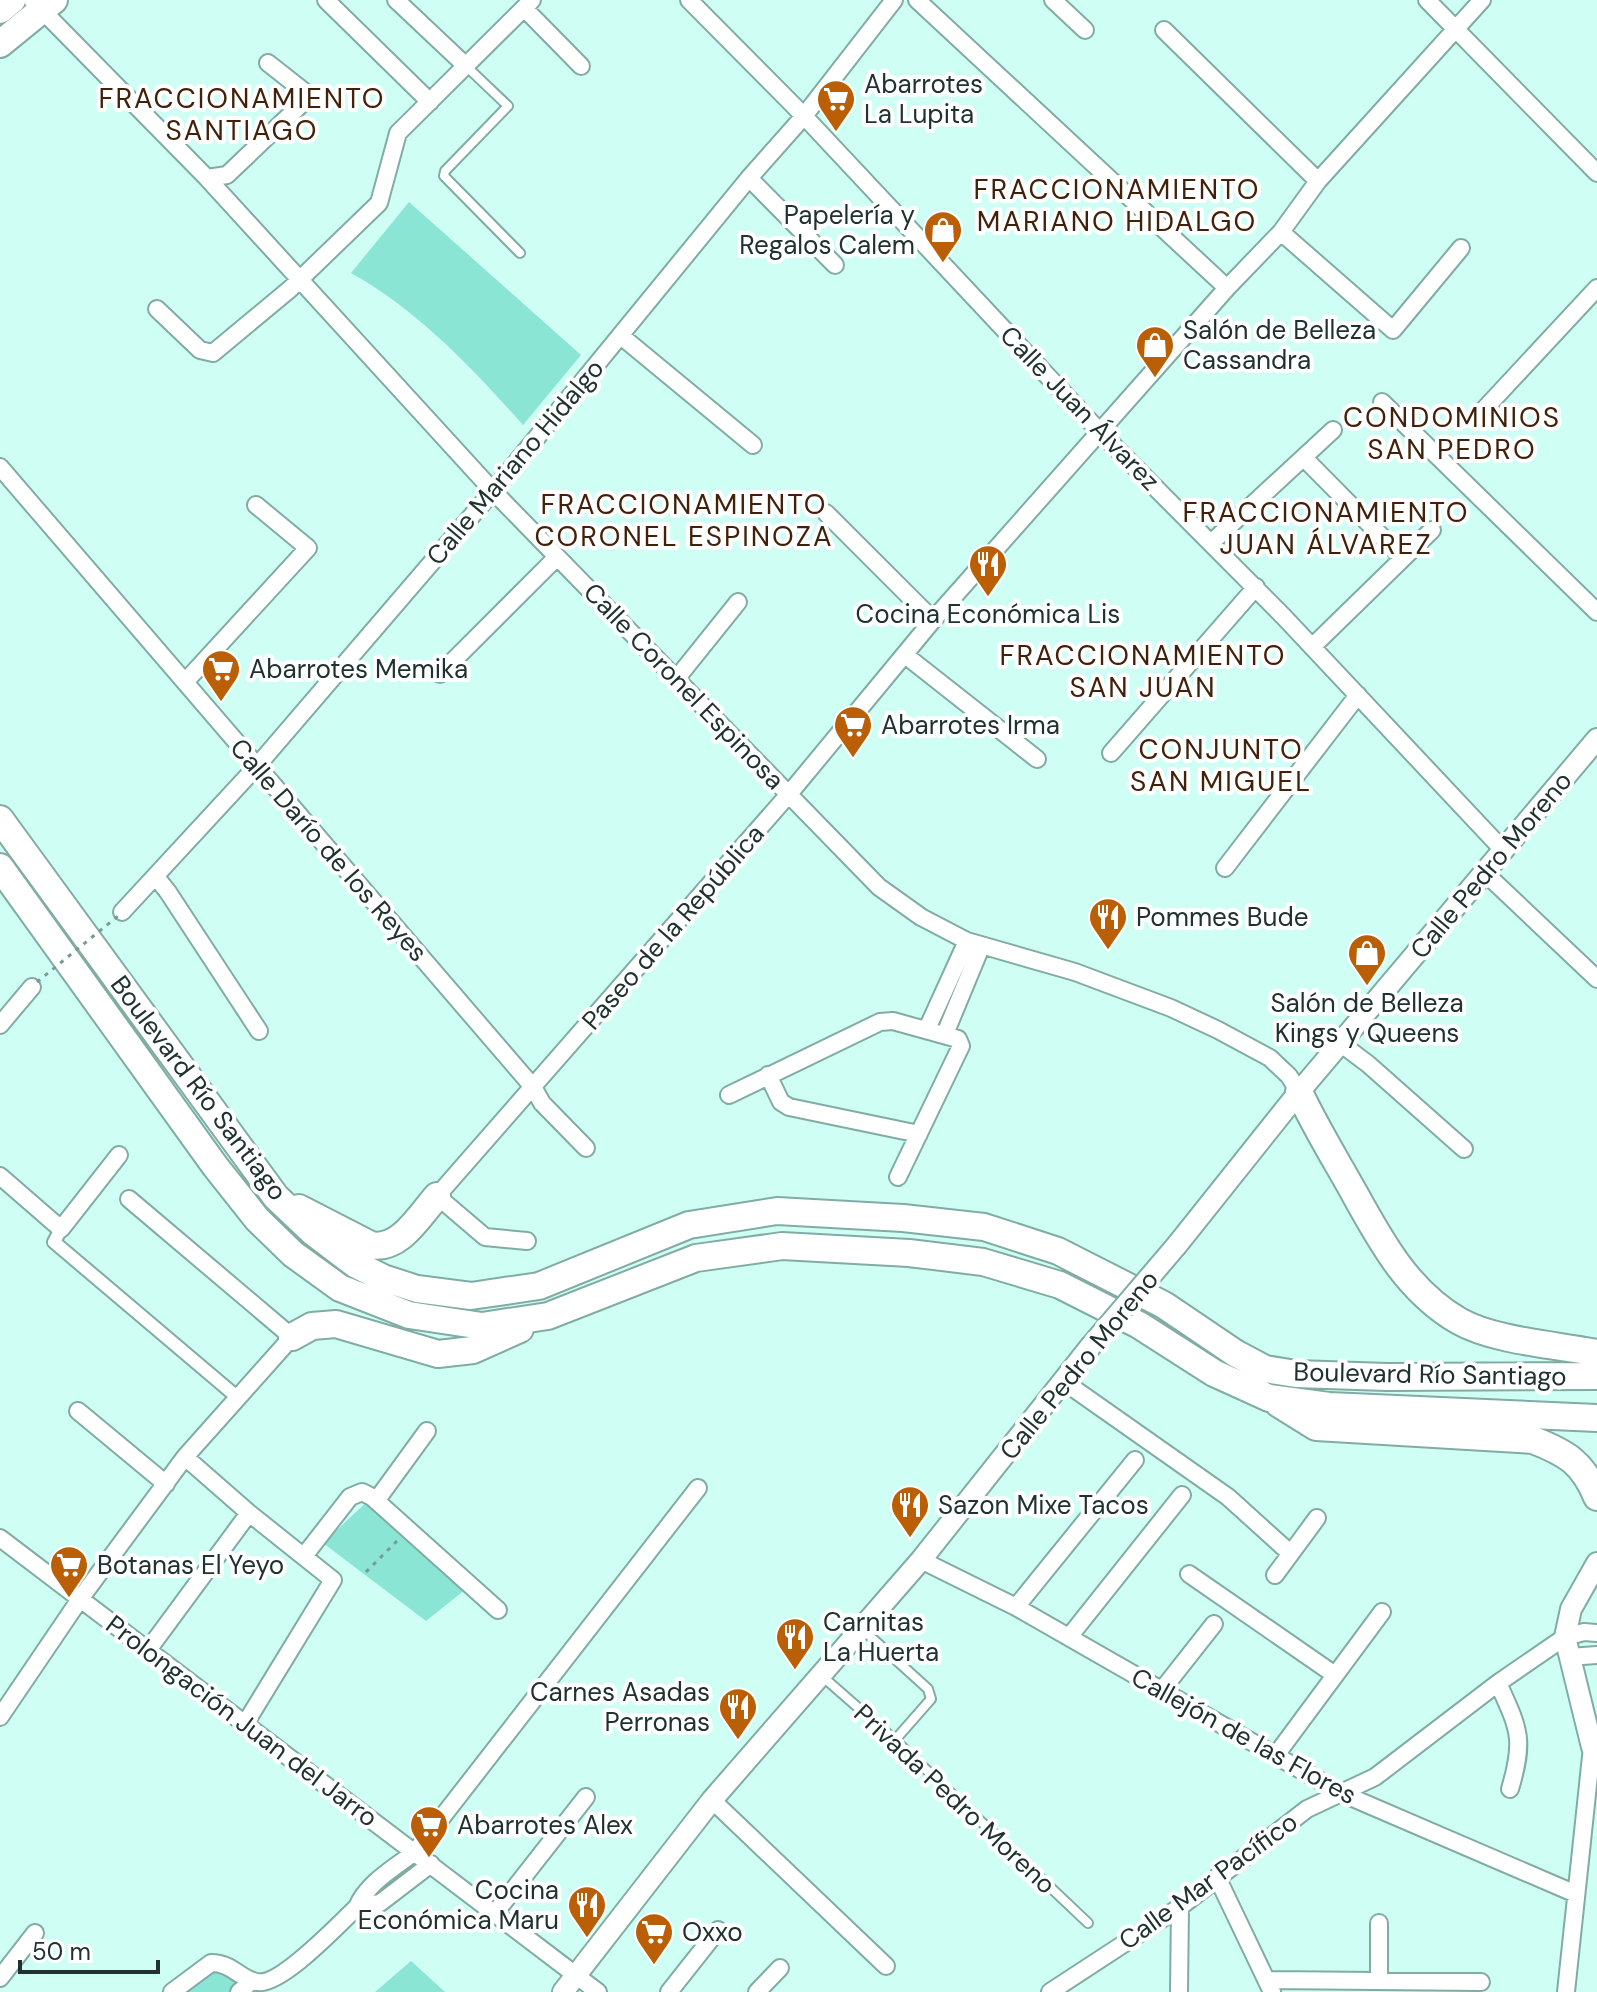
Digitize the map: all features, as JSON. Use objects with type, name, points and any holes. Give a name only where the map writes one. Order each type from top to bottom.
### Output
[{"type":"main road","points":[[0,10],[12,0]]},
{"type":"main road","points":[[0,44],[43,3]]},
{"type":"main road","name":"Boulevard Río Santiago","points":[[0,819],[276,1197],[314,1233],[355,1264],[383,1278],[471,1296],[539,1286],[689,1225],[777,1211],[903,1218],[984,1227],[1058,1251],[1164,1305],[1235,1353],[1265,1369],[1296,1374],[1387,1377],[1597,1376]]},
{"type":"main road","name":"Boulevard Río Santiago","points":[[0,867],[215,1166],[257,1219],[293,1254],[340,1288],[409,1315],[482,1326],[548,1316],[696,1258],[782,1246],[909,1253],[983,1262],[1060,1285],[1139,1325],[1214,1373],[1269,1398],[1329,1406],[1597,1418]]},
{"type":"main road","points":[[1299,1092],[1319,1136],[1379,1239],[1408,1279],[1432,1302],[1461,1322],[1500,1335],[1597,1353]]},
{"type":"main road","points":[[276,1197],[371,1245],[382,1247],[403,1234],[437,1196]]},
{"type":"main road","points":[[292,1337],[312,1326],[336,1324],[438,1354],[473,1350],[548,1316]]},
{"type":"main road","points":[[1269,1398],[1316,1427],[1533,1440],[1557,1449],[1573,1460],[1589,1476],[1597,1497]]},
{"type":"street","points":[[326,0],[430,102]]},
{"type":"street","points":[[396,0],[466,66]]},
{"type":"street","name":"Calle Juan Álvarez","points":[[689,0],[804,116],[1101,433],[1256,587],[1504,851]]},
{"type":"street","name":"Calle Mariano Hidalgo","points":[[120,914],[257,766],[493,491],[749,178],[804,116],[894,0]]},
{"type":"street","points":[[917,0],[1227,288]]},
{"type":"street","points":[[1053,0],[1085,30]]},
{"type":"street","points":[[1427,0],[1597,173]]},
{"type":"street","name":"Paseo de la República","points":[[437,1196],[789,794],[933,620],[1227,288],[1281,232],[1318,181],[1482,0]]},
{"type":"street","name":"Calle Coronel Espinosa","points":[[43,3],[493,491],[879,887],[921,917],[974,944],[1075,972],[1171,1008],[1270,1058],[1289,1076],[1299,1092]]},
{"type":"street","points":[[157,309],[200,350],[213,353],[299,280],[379,203],[398,133],[528,4],[581,66]]},
{"type":"street","points":[[1164,30],[1318,181]]},
{"type":"street","points":[[207,178],[227,175],[310,96],[268,63]]},
{"type":"street","points":[[749,178],[835,265]]},
{"type":"street","points":[[1281,232],[1393,330],[1461,248]]},
{"type":"street","points":[[1478,416],[1597,288]]},
{"type":"street","points":[[621,336],[753,445]]},
{"type":"street","points":[[1382,402],[1597,612]]},
{"type":"street","points":[[1212,542],[1333,430]]},
{"type":"street","points":[[1305,459],[1402,557]]},
{"type":"street","name":"Calle Darío de los Reyes","points":[[0,467],[533,1087],[542,1103],[586,1148]]},
{"type":"street","points":[[185,682],[308,548],[256,505]]},
{"type":"street","points":[[826,513],[933,620]]},
{"type":"street","points":[[1312,647],[1432,530]]},
{"type":"street","points":[[440,674],[557,557]]},
{"type":"street","points":[[1111,753],[1256,587]]},
{"type":"street","points":[[677,678],[738,602]]},
{"type":"street","points":[[905,655],[1037,759]]},
{"type":"street","points":[[1225,868],[1358,695]]},
{"type":"street","name":"Calle Pedro Moreno","points":[[563,1992],[712,1800],[921,1560],[1299,1092],[1597,739]]},
{"type":"street","points":[[1485,873],[1597,979]]},
{"type":"street","points":[[156,877],[259,1031]]},
{"type":"street","points":[[927,1029],[974,944]]},
{"type":"street","points":[[945,1034],[974,944]]},
{"type":"street","points":[[0,1025],[34,984]]},
{"type":"street","points":[[729,1095],[880,1022],[893,1021],[958,1039],[961,1046],[898,1177]]},
{"type":"street","points":[[1340,1043],[1464,1149]]},
{"type":"street","points":[[768,1075],[781,1102],[789,1107],[919,1134]]},
{"type":"street","points":[[119,1155],[54,1242],[237,1397]]},
{"type":"street","points":[[0,1176],[61,1229]]},
{"type":"street","points":[[437,1196],[485,1237],[527,1241]]},
{"type":"street","points":[[0,1717],[80,1599],[185,1457],[292,1337],[129,1199]]},
{"type":"street","points":[[1063,1381],[1228,1497],[1290,1553]]},
{"type":"street","points":[[78,1411],[166,1484]]},
{"type":"street","points":[[376,1501],[427,1431]]},
{"type":"street","points":[[185,1457],[333,1580],[245,1724]]},
{"type":"street","points":[[1016,1607],[1135,1460]]},
{"type":"street","points":[[172,1992],[211,1963],[231,1967],[246,1986],[281,1976],[357,1907],[371,1887],[415,1852],[698,1488]]},
{"type":"street","points":[[304,1556],[350,1497],[362,1492],[498,1610]]},
{"type":"street","points":[[1069,1637],[1182,1495]]},
{"type":"street","points":[[148,1650],[249,1513]]},
{"type":"street","points":[[1275,1575],[1317,1518]]},
{"type":"street","name":"Prolongación Juan del Jarro","points":[[0,1538],[598,1992]]},
{"type":"street","name":"Callejón de las Flores","points":[[921,1560],[1016,1607],[1341,1793],[1576,1894]]},
{"type":"street","points":[[1566,1992],[1576,1894],[1591,1809],[1594,1752],[1567,1647],[1571,1609],[1597,1563]]},
{"type":"street","points":[[1189,1574],[1335,1675]]},
{"type":"street","points":[[1276,1755],[1382,1612]]},
{"type":"street","points":[[1162,1690],[1214,1624]]},
{"type":"street","points":[[1567,1647],[1584,1632],[1597,1633]]},
{"type":"street","points":[[1567,1647],[1597,1655]]},
{"type":"street","name":"Calle Mar Pacífico","points":[[1050,1992],[1180,1907],[1307,1809],[1375,1777],[1498,1683],[1567,1647]]},
{"type":"street","points":[[1498,1683],[1517,1725],[1520,1752],[1510,1789]]},
{"type":"street","points":[[495,1913],[586,1797]]},
{"type":"street","points":[[712,1800],[886,1966]]},
{"type":"street","points":[[357,1907],[380,1903],[431,1864]]},
{"type":"street","points":[[1217,1877],[1270,1986],[1379,1981],[1481,1982]]},
{"type":"street","points":[[1179,1992],[1180,1907]]},
{"type":"street","points":[[1379,1923],[1379,1981]]},
{"type":"street","points":[[669,1992],[718,1930]]},
{"type":"street","points":[[0,1978],[35,1933]]},
{"type":"street","points":[[757,1992],[780,1968]]},
{"type":"lane","points":[[466,66],[508,106],[445,171],[444,176],[520,253]]},
{"type":"lane","points":[[862,1629],[928,1689],[931,1699],[895,1740]]},
{"type":"lane","name":"Privada Pedro Moreno","points":[[821,1675],[895,1740],[1088,1923]]},
{"type":"path","points":[[34,984],[120,914]]},
{"type":"path","points":[[366,1572],[408,1529]]},
{"type":"green space","points":[[409,202],[581,355],[523,425],[464,362],[421,322],[351,273]]},
{"type":"green space","points":[[372,1497],[471,1585],[426,1621],[323,1543]]},
{"type":"green space","points":[[411,1961],[445,1992],[375,1992]]},
{"type":"green space","points":[[213,1969],[243,1981],[230,1992],[182,1992]]},
{"type":"place","name":"Abarrotes La Lupita","points":[[836,133]]},
{"type":"place","name":"Papelería y Regalos Calem","points":[[943,264]]},
{"type":"place","name":"Salón de Belleza Cassandra","points":[[1155,379]]},
{"type":"place","name":"Cocina Económica Lis","points":[[988,598]]},
{"type":"place","name":"Abarrotes Memika","points":[[221,703]]},
{"type":"place","name":"Abarrotes Irma","points":[[853,759]]},
{"type":"place","name":"Pommes Bude","points":[[1108,951]]},
{"type":"place","name":"Salón de Belleza Kings y Queens","points":[[1367,987]]},
{"type":"place","name":"Sazon Mixe Tacos","points":[[910,1539]]},
{"type":"place","name":"Botanas El Yeyo","points":[[69,1599]]},
{"type":"place","name":"Carnitas La Huerta","points":[[795,1671]]},
{"type":"place","name":"Carnes Asadas Perronas","points":[[738,1741]]},
{"type":"place","name":"Abarrotes Alex","points":[[429,1859]]},
{"type":"place","name":"Cocina Económica Maru","points":[[587,1939]]},
{"type":"place","name":"Oxxo","points":[[654,1966]]},
{"type":"district","name":"FRACCIONAMIENTO SANTIAGO","points":[[242,114]]},
{"type":"district","name":"FRACCIONAMIENTO MARIANO HIDALGO","points":[[1117,205]]},
{"type":"district","name":"CONDOMINIOS SAN PEDRO","points":[[1452,433]]},
{"type":"district","name":"FRACCIONAMIENTO CORONEL ESPINOZA","points":[[684,520]]},
{"type":"district","name":"FRACCIONAMIENTO JUAN ÁLVAREZ","points":[[1326,528]]},
{"type":"district","name":"FRACCIONAMIENTO SAN JUAN","points":[[1143,671]]},
{"type":"district","name":"CONJUNTO SAN MIGUEL","points":[[1221,765]]}]
